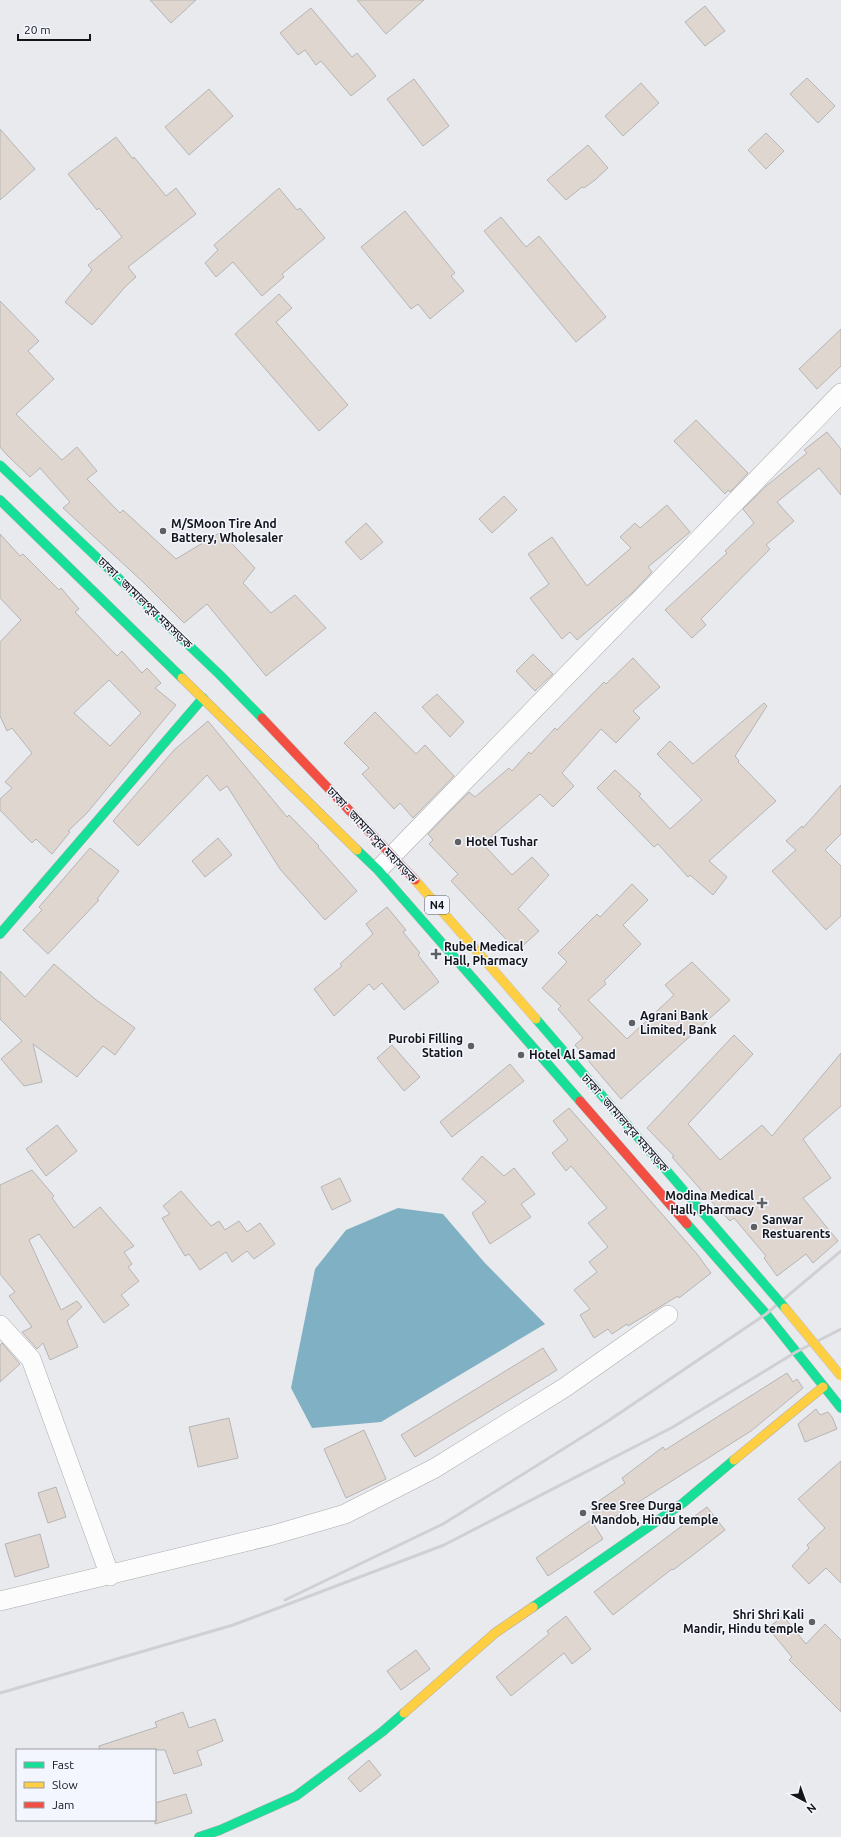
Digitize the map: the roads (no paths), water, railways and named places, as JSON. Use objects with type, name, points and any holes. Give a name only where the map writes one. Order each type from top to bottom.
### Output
[{"type":"main road","name":"ঢাকা - জামালপুর মহাসড়ক","points":[[0,465],[220,675],[401,864],[747,1262],[841,1376]]},
{"type":"main road","points":[[0,500],[378,870],[761,1308],[841,1408]]},
{"type":"main road","points":[[0,934],[203,698]]},
{"type":"main road","points":[[199,1837],[220,1830],[296,1796],[382,1732],[495,1633],[683,1503],[823,1387]]},
{"type":"street","points":[[378,870],[841,393]]},
{"type":"street","points":[[0,1601],[110,1576],[273,1535],[345,1514],[448,1460],[564,1388],[668,1315]]},
{"type":"street","points":[[0,1325],[31,1359],[110,1576]]},
{"type":"water","points":[[398,1208],[443,1214],[484,1262],[545,1324],[381,1422],[312,1428],[291,1388],[315,1269],[346,1230]]},
{"type":"railway","points":[[285,1600],[443,1524],[608,1421],[766,1314],[841,1251]]},
{"type":"railway","points":[[0,1693],[233,1625],[444,1545],[673,1427],[796,1352],[841,1329]]},
{"type":"place","name":"M/SMoon Tire And Battery, Wholesaler","points":[[163,531]]},
{"type":"place","name":"Hotel Tushar","points":[[458,842]]},
{"type":"place","name":"Rubel Medical Hall, Pharmacy","points":[[436,954]]},
{"type":"place","name":"Agrani Bank Limited, Bank","points":[[632,1023]]},
{"type":"place","name":"Purobi Filling Station","points":[[471,1046]]},
{"type":"place","name":"Hotel Al Samad","points":[[521,1055]]},
{"type":"place","name":"Modina Medical Hall, Pharmacy","points":[[762,1203]]},
{"type":"place","name":"Sanwar Restuarents","points":[[754,1227]]},
{"type":"place","name":"Sree Sree Durga Mandob, Hindu temple","points":[[583,1513]]},
{"type":"place","name":"Shri Shri Kali Mandir, Hindu temple","points":[[812,1622]]}]
